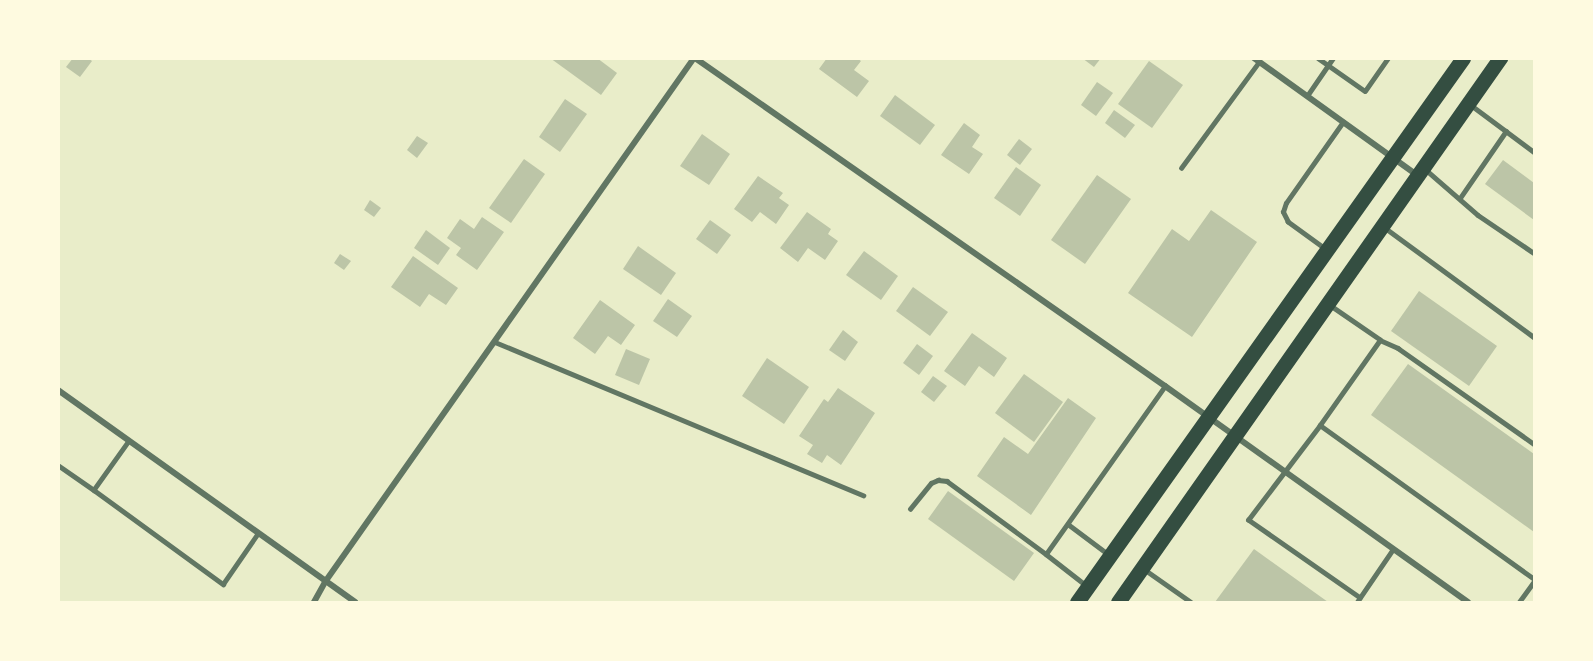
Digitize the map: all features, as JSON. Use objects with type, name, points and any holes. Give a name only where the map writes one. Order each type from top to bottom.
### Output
[{"type":"main road","points":[[1077,603],[1463,58]]},
{"type":"main road","points":[[1118,603],[1500,58]]},
{"type":"street","points":[[314,603],[325,582],[695,58],[1165,386],[1468,603]]},
{"type":"street","points":[[1256,60],[1393,157],[1420,172]]},
{"type":"street","points":[[58,390],[355,603]]},
{"type":"lane","points":[[1318,58],[1365,92],[1388,58]]},
{"type":"lane","points":[[1307,96],[1333,58]]},
{"type":"lane","points":[[1181,168],[1256,60]]},
{"type":"lane","points":[[1468,103],[1534,152]]},
{"type":"lane","points":[[1327,250],[1288,222],[1283,212],[1286,203],[1344,122]]},
{"type":"lane","points":[[1460,198],[1506,131]]},
{"type":"lane","points":[[1420,172],[1460,198],[1478,215],[1534,253]]},
{"type":"lane","points":[[1382,225],[1534,337]]},
{"type":"lane","points":[[1327,303],[1380,340],[1398,348],[1534,444]]},
{"type":"lane","points":[[1380,340],[1320,425],[1248,520],[1358,600],[1393,549]]},
{"type":"lane","points":[[495,342],[863,495]]},
{"type":"lane","points":[[1046,554],[1165,386]]},
{"type":"lane","points":[[1320,425],[1534,580],[1519,603]]},
{"type":"lane","points":[[94,490],[129,441]]},
{"type":"lane","points":[[58,465],[223,584],[258,533]]},
{"type":"lane","points":[[910,509],[931,483],[938,480],[947,481],[1088,587]]},
{"type":"lane","points":[[1068,524],[1111,555]]},
{"type":"lane","points":[[1142,567],[1190,602]]},
{"type":"building","points":[[73,58],[88,58],[92,61],[80,77],[66,67]]},
{"type":"building","points":[[550,58],[597,58],[617,73],[601,95]]},
{"type":"building","points":[[827,58],[857,58],[861,61],[854,70],[869,81],[857,97],[819,69]]},
{"type":"building","points":[[1082,58],[1101,58],[1094,67]]},
{"type":"building","points":[[1149,61],[1183,85],[1152,128],[1118,104]]},
{"type":"building","points":[[1097,82],[1113,93],[1096,116],[1081,105]]},
{"type":"building","points":[[895,95],[935,125],[920,145],[880,116]]},
{"type":"building","points":[[565,99],[587,114],[560,152],[539,137]]},
{"type":"building","points":[[1114,110],[1135,125],[1125,138],[1105,123]]},
{"type":"building","points":[[964,123],[980,135],[972,147],[983,154],[969,174],[941,155]]},
{"type":"building","points":[[702,134],[730,154],[709,185],[680,166]]},
{"type":"building","points":[[417,136],[428,143],[417,158],[407,150]]},
{"type":"building","points":[[1019,139],[1032,149],[1020,165],[1007,155]]},
{"type":"building","points":[[524,159],[545,174],[511,223],[489,208]]},
{"type":"building","points":[[1503,160],[1534,183],[1534,220],[1485,184]]},
{"type":"building","points":[[1016,167],[1041,185],[1020,216],[994,198]]},
{"type":"building","points":[[1097,175],[1131,199],[1085,264],[1051,240]]},
{"type":"building","points":[[758,176],[783,193],[779,198],[789,205],[776,224],[760,212],[752,222],[734,209]]},
{"type":"building","points":[[370,200],[381,208],[374,217],[364,210]]},
{"type":"building","points":[[1211,210],[1257,242],[1192,337],[1128,293],[1172,229],[1189,241]]},
{"type":"building","points":[[807,212],[831,229],[828,234],[838,241],[825,260],[808,248],[798,262],[780,248]]},
{"type":"building","points":[[482,217],[504,232],[477,270],[456,255],[461,248],[447,238],[460,219],[474,229]]},
{"type":"building","points":[[710,220],[731,235],[717,254],[696,239]]},
{"type":"building","points":[[426,230],[450,248],[438,265],[414,248]]},
{"type":"building","points":[[638,246],[676,273],[661,295],[623,269]]},
{"type":"building","points":[[864,251],[898,276],[881,300],[846,275]]},
{"type":"building","points":[[340,254],[351,261],[344,270],[334,263]]},
{"type":"building","points":[[413,256],[458,288],[446,305],[429,294],[420,307],[391,287]]},
{"type":"building","points":[[913,287],[948,312],[930,336],[896,311]]},
{"type":"building","points":[[1419,291],[1497,346],[1469,386],[1391,331]]},
{"type":"building","points":[[668,299],[692,316],[677,337],[653,321]]},
{"type":"building","points":[[600,300],[635,325],[621,345],[608,336],[595,354],[573,338]]},
{"type":"building","points":[[843,330],[858,342],[845,361],[829,350]]},
{"type":"building","points":[[972,333],[1007,358],[994,377],[979,366],[965,386],[944,371]]},
{"type":"building","points":[[917,344],[933,356],[919,375],[903,363]]},
{"type":"building","points":[[626,349],[650,359],[639,385],[615,375]]},
{"type":"building","points":[[767,358],[809,387],[784,424],[742,396]]},
{"type":"building","points":[[1408,364],[1534,454],[1534,532],[1371,415]]},
{"type":"building","points":[[1024,374],[1063,402],[1034,442],[995,413]]},
{"type":"building","points":[[933,376],[947,386],[934,402],[921,392]]},
{"type":"building","points":[[838,388],[875,413],[841,465],[827,455],[822,463],[807,454],[813,445],[799,436],[824,399],[828,402]]},
{"type":"building","points":[[1068,398],[1096,418],[1031,515],[977,476],[1004,437],[1028,454]]},
{"type":"building","points":[[948,491],[1034,553],[1014,581],[928,519]]},
{"type":"building","points":[[1254,549],[1328,602],[1215,602]]}]
